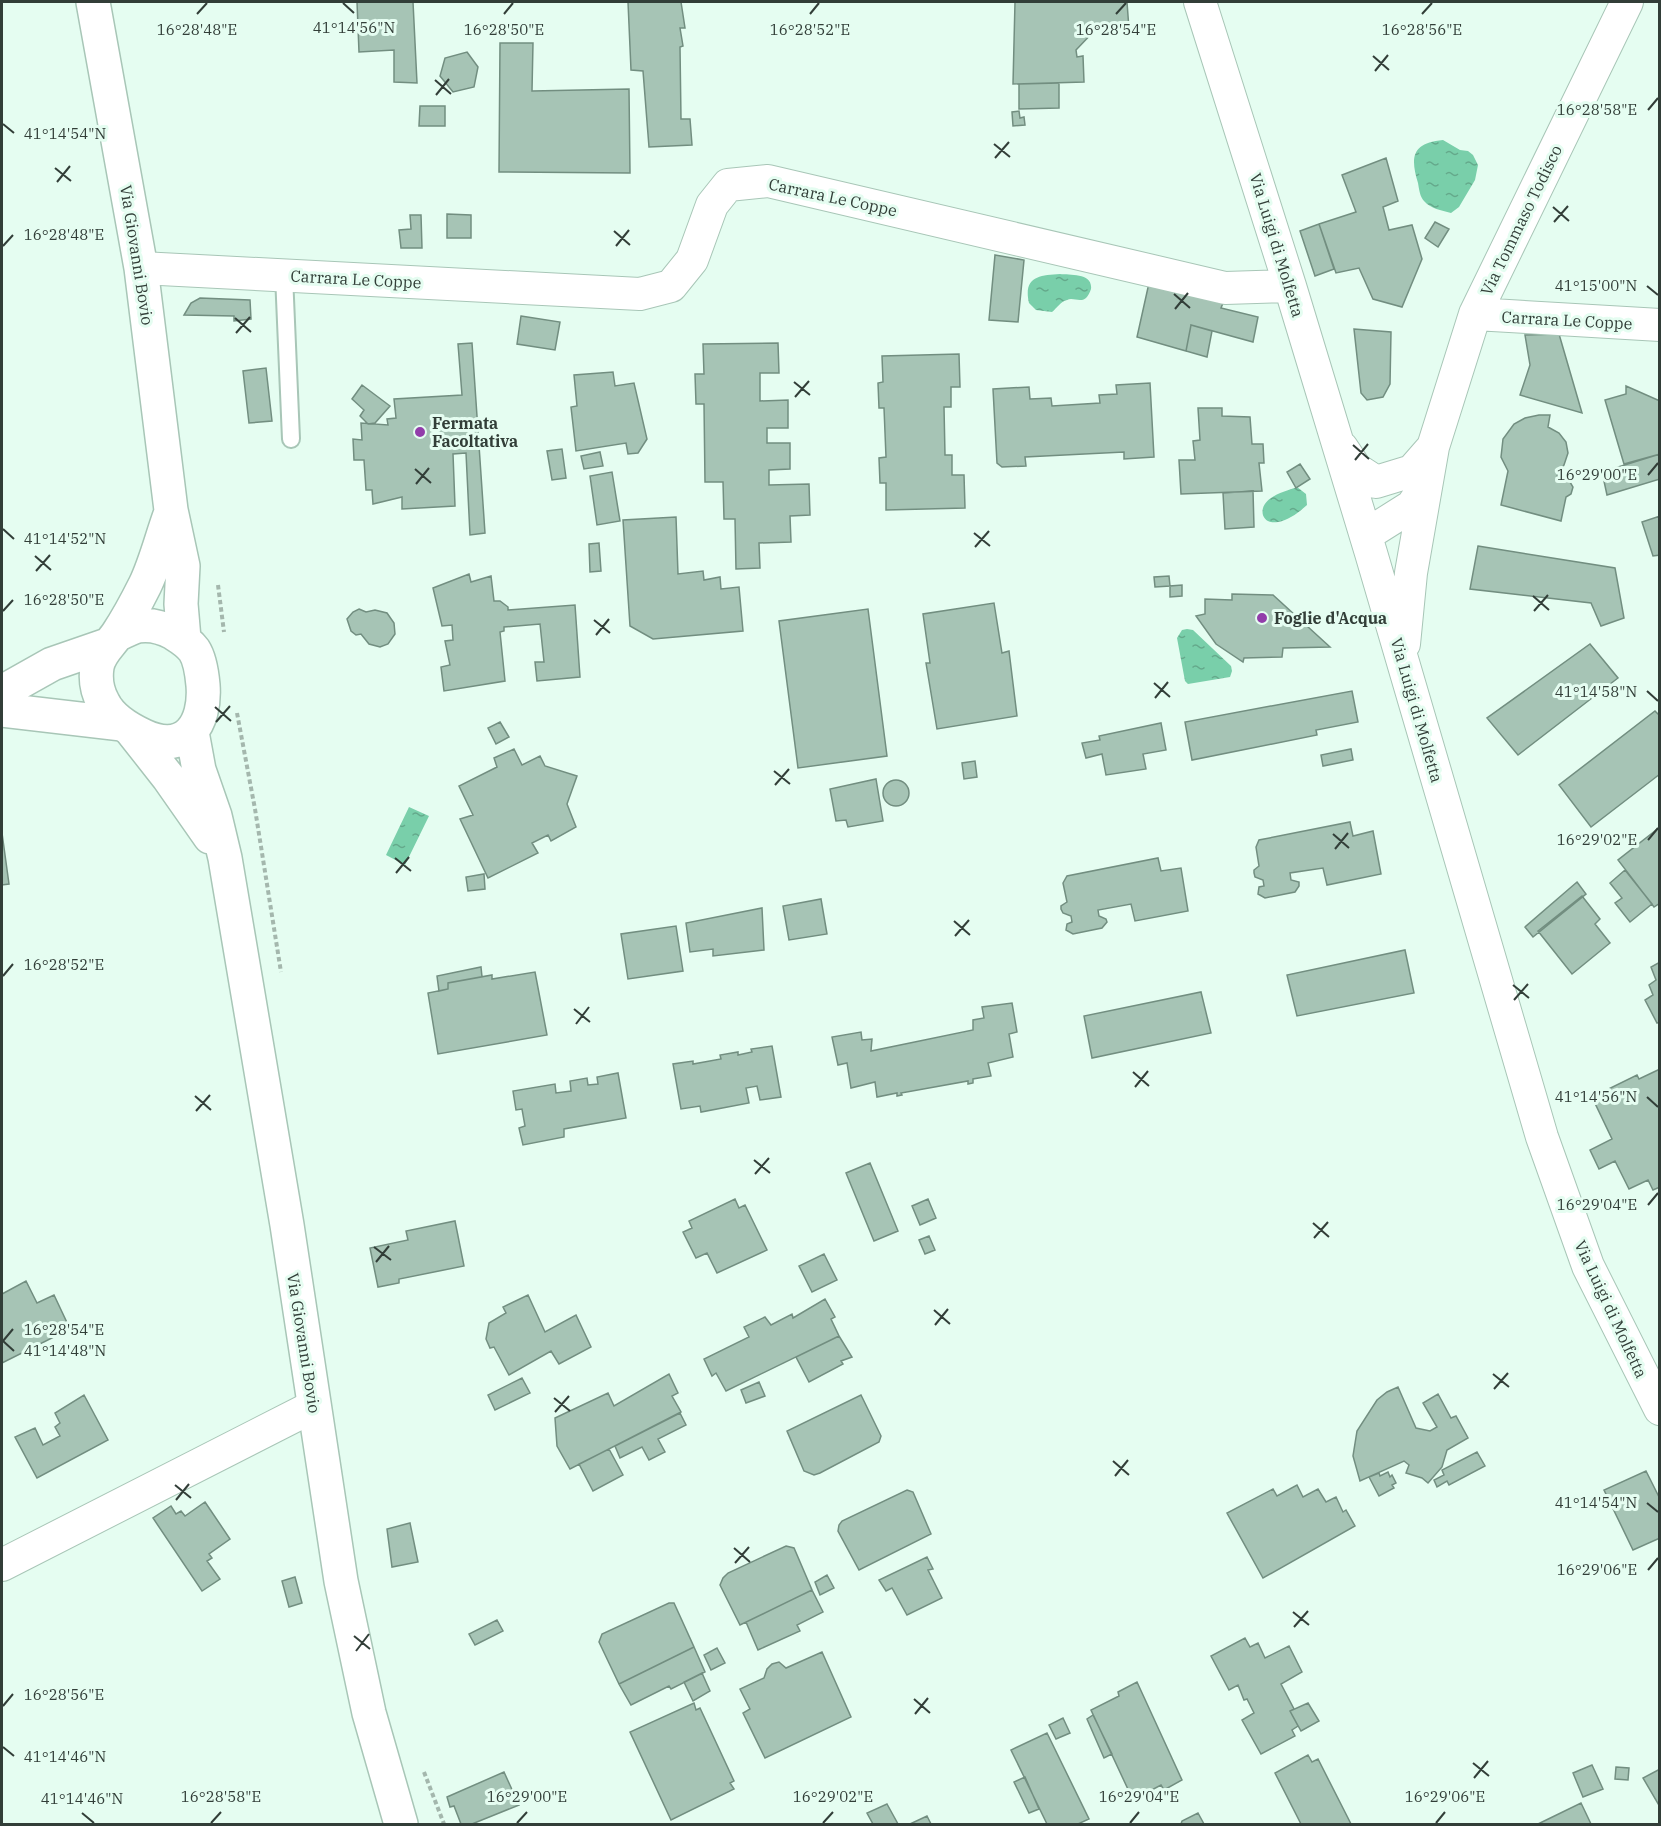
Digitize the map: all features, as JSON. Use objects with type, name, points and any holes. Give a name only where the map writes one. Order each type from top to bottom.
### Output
[{"type":"main road","name":"Via Giovanni Bovio","points":[[93,2],[141,268],[171,510],[183,566],[181,604],[184,639]]},
{"type":"main road","points":[[171,510],[146,583],[97,666],[96,688],[105,706],[168,777],[225,858]]},
{"type":"main road","points":[[2,692],[52,664],[112,640],[138,626],[160,626],[184,639],[195,652],[202,673],[203,691],[201,715],[192,732],[182,740],[167,742],[151,739],[126,727],[2,710]]},
{"type":"main road","name":"Via Giovanni Bovio","points":[[192,732],[199,770],[215,816],[225,858],[287,1224],[343,1592],[369,1713],[401,1824]]},
{"type":"street","name":"Via Luigi di Molfetta","points":[[1200,2],[1366,535],[1542,1137],[1588,1266],[1659,1409]]},
{"type":"street","name":"Via Tommaso Todisco","points":[[1402,660],[1411,573],[1433,447],[1475,314],[1627,2]]},
{"type":"street","name":"Carrara Le Coppe","points":[[141,268],[640,294],[671,286],[692,260],[712,205],[728,185],[768,181],[1225,288],[1290,286]]},
{"type":"street","name":"Carrara Le Coppe","points":[[1475,314],[1659,325]]},
{"type":"street","name":"Via Tommaso Todisco","points":[[1338,443],[1356,469],[1376,482],[1412,471],[1433,447]]},
{"type":"street","name":"Via Tommaso Todisco","points":[[1366,535],[1413,506],[1426,485]]},
{"type":"street","points":[[1378,575],[1389,580],[1411,573]]},
{"type":"street","points":[[2,1565],[314,1406]]},
{"type":"lane","points":[[284,275],[291,439]]},
{"type":"water","points":[[1443,140],[1460,150],[1468,151],[1478,165],[1475,180],[1459,207],[1451,213],[1433,208],[1423,199],[1414,166],[1414,159],[1419,148],[1425,144]]},
{"type":"water","points":[[1045,275],[1085,277],[1091,284],[1086,298],[1065,301],[1052,312],[1036,310],[1029,303],[1028,288],[1031,283],[1034,279]]},
{"type":"water","points":[[1297,487],[1306,494],[1307,505],[1282,521],[1268,521],[1263,514],[1267,502]]},
{"type":"water","points":[[1182,630],[1193,630],[1231,666],[1230,677],[1188,684],[1185,681],[1177,638]]},
{"type":"water","points":[[409,807],[429,816],[405,865],[386,855]]},
{"type":"building","points":[[357,2],[413,2],[417,83],[394,82],[394,50],[359,52]]},
{"type":"building","points":[[628,2],[681,2],[685,28],[680,28],[683,46],[680,47],[681,119],[690,119],[692,145],[649,147],[643,71],[631,70]]},
{"type":"building","points":[[1015,2],[1127,2],[1129,29],[1097,28],[1076,50],[1077,57],[1083,56],[1084,82],[1013,84]]},
{"type":"building","points":[[500,43],[533,43],[532,91],[629,89],[630,173],[499,172]]},
{"type":"building","points":[[467,52],[478,67],[474,87],[453,92],[440,76],[445,58]]},
{"type":"building","points":[[1059,83],[1059,108],[1019,109],[1019,84]]},
{"type":"building","points":[[420,106],[445,106],[445,126],[419,126]]},
{"type":"building","points":[[1019,111],[1020,118],[1024,117],[1025,125],[1013,126],[1012,112]]},
{"type":"building","points":[[1386,158],[1398,201],[1383,207],[1389,230],[1412,225],[1422,259],[1402,307],[1373,299],[1359,268],[1336,273],[1319,224],[1356,212],[1342,175]]},
{"type":"building","points":[[447,214],[471,215],[471,238],[447,238]]},
{"type":"building","points":[[410,215],[421,215],[422,248],[401,248],[399,230],[411,229]]},
{"type":"building","points":[[1435,222],[1449,229],[1438,247],[1425,238]]},
{"type":"building","points":[[1319,224],[1334,269],[1315,276],[1300,231]]},
{"type":"building","points":[[995,255],[1024,260],[1018,322],[989,320]]},
{"type":"building","points":[[1149,283],[1223,303],[1221,308],[1258,317],[1253,342],[1191,325],[1186,351],[1137,337]]},
{"type":"building","points":[[200,298],[250,300],[251,319],[234,321],[234,316],[184,315],[191,303]]},
{"type":"building","points":[[521,316],[560,322],[555,350],[517,344]]},
{"type":"building","points":[[1191,325],[1212,331],[1207,357],[1186,351]]},
{"type":"building","points":[[1354,329],[1391,332],[1390,384],[1383,397],[1367,400],[1361,393]]},
{"type":"building","points":[[1559,334],[1582,413],[1520,395],[1530,365],[1525,335]]},
{"type":"building","name":"Fermata Facoltativa","points":[[472,343],[485,533],[470,535],[466,453],[453,454],[455,506],[402,509],[402,497],[373,504],[372,490],[366,490],[364,460],[354,460],[353,439],[362,440],[361,423],[388,425],[387,419],[396,418],[394,399],[462,395],[458,344]]},
{"type":"building","points":[[778,343],[779,373],[760,373],[760,401],[788,400],[788,428],[767,428],[767,443],[790,443],[790,469],[769,470],[769,485],[809,484],[810,515],[790,516],[791,542],[759,543],[760,568],[736,569],[735,519],[724,519],[723,482],[705,482],[704,404],[696,404],[695,374],[704,374],[703,344]]},
{"type":"building","points":[[959,354],[960,387],[951,387],[951,407],[944,407],[945,455],[952,455],[952,475],[964,475],[965,508],[886,510],[886,483],[880,483],[879,458],[886,457],[884,408],[879,408],[878,383],[883,382],[882,356]]},
{"type":"building","points":[[266,368],[272,421],[249,423],[243,371]]},
{"type":"building","points":[[613,372],[615,386],[634,383],[647,439],[638,453],[628,454],[626,443],[576,451],[571,407],[577,406],[574,375]]},
{"type":"building","points":[[1150,383],[1154,457],[1124,459],[1124,452],[1025,457],[1026,466],[1002,467],[997,463],[993,389],[1029,387],[1030,399],[1051,398],[1052,406],[1100,403],[1099,395],[1117,394],[1116,385]]},
{"type":"building","points":[[362,385],[390,406],[375,423],[368,424],[360,416],[364,410],[352,399]]},
{"type":"building","points":[[1626,386],[1660,401],[1660,454],[1624,464],[1605,400],[1626,394]]},
{"type":"building","points":[[1198,408],[1222,408],[1222,416],[1250,417],[1252,444],[1263,444],[1264,463],[1259,463],[1262,491],[1181,494],[1179,460],[1195,460],[1193,441],[1200,440]]},
{"type":"building","points":[[1550,415],[1548,427],[1559,433],[1566,442],[1568,453],[1557,476],[1567,477],[1573,487],[1571,494],[1566,497],[1561,521],[1501,505],[1508,471],[1501,457],[1503,439],[1514,424],[1525,418]]},
{"type":"building","points":[[562,449],[566,478],[552,480],[547,451]]},
{"type":"building","points":[[600,452],[603,466],[584,469],[581,456]]},
{"type":"building","points":[[1660,454],[1660,479],[1607,495],[1602,472]]},
{"type":"building","points":[[1300,464],[1310,479],[1296,488],[1287,472]]},
{"type":"building","points":[[612,472],[620,521],[597,525],[590,476]]},
{"type":"building","points":[[1253,491],[1254,527],[1225,529],[1223,493]]},
{"type":"building","points":[[1660,516],[1660,555],[1653,556],[1642,522]]},
{"type":"building","points":[[676,517],[678,574],[703,571],[704,580],[720,577],[721,589],[739,587],[743,631],[653,639],[630,626],[623,520]]},
{"type":"building","points":[[599,543],[601,571],[590,572],[589,544]]},
{"type":"building","points":[[1478,546],[1615,568],[1624,618],[1601,626],[1591,603],[1470,589]]},
{"type":"building","points":[[469,574],[471,582],[491,576],[494,601],[500,601],[508,607],[508,610],[575,605],[580,677],[537,681],[535,662],[544,662],[540,624],[504,627],[504,631],[500,632],[505,681],[444,691],[441,667],[450,665],[445,641],[453,640],[452,625],[442,626],[433,588]]},
{"type":"building","points":[[1169,576],[1170,586],[1155,587],[1154,577]]},
{"type":"building","points":[[1182,585],[1182,596],[1170,597],[1170,586]]},
{"type":"building","points":[[1232,594],[1273,595],[1330,647],[1283,648],[1282,657],[1244,658],[1243,662],[1216,644],[1196,616],[1205,614],[1205,599],[1232,600]]},
{"type":"building","points":[[994,603],[1002,653],[1009,651],[1017,716],[937,729],[926,663],[930,663],[923,614]]},
{"type":"building","points":[[359,609],[366,612],[375,610],[387,613],[394,623],[395,634],[388,644],[380,647],[369,644],[361,634],[356,635],[351,631],[347,619]]},
{"type":"building","points":[[868,609],[887,756],[798,768],[779,621]]},
{"type":"building","points":[[1590,644],[1618,678],[1518,755],[1487,718]]},
{"type":"building","points":[[1352,691],[1358,722],[1316,730],[1317,735],[1192,760],[1185,722]]},
{"type":"building","points":[[1655,711],[1660,716],[1660,774],[1591,827],[1559,785]]},
{"type":"building","points":[[500,722],[509,737],[496,744],[488,728]]},
{"type":"building","points":[[1161,723],[1166,750],[1143,754],[1146,769],[1106,775],[1102,754],[1086,758],[1082,743],[1100,740],[1099,736]]},
{"type":"building","points":[[514,749],[522,765],[540,756],[545,766],[577,776],[567,804],[576,827],[551,841],[548,835],[532,843],[538,853],[488,878],[460,819],[473,815],[459,786],[497,767],[494,758]]},
{"type":"building","points":[[1351,749],[1353,760],[1323,766],[1321,755]]},
{"type":"building","points":[[975,761],[977,777],[964,779],[962,763]]},
{"type":"building","points":[[876,779],[883,821],[848,827],[846,820],[836,821],[830,789]]},
{"type":"building","points":[[896,780],[906,783],[909,793],[906,803],[896,806],[886,803],[883,793],[886,783]]},
{"type":"building","points":[[1350,822],[1353,836],[1373,831],[1381,874],[1327,885],[1323,868],[1290,873],[1291,880],[1299,882],[1295,892],[1265,898],[1258,894],[1259,887],[1264,886],[1263,880],[1255,877],[1254,873],[1259,866],[1256,847],[1259,840]]},
{"type":"building","points":[[1660,827],[1660,903],[1654,907],[1618,860]]},
{"type":"building","points":[[2,833],[9,884],[2,885]]},
{"type":"building","points":[[1158,858],[1161,871],[1181,868],[1188,911],[1135,921],[1131,904],[1098,910],[1099,916],[1107,922],[1102,928],[1073,934],[1066,930],[1067,924],[1072,922],[1071,916],[1063,913],[1061,909],[1061,906],[1067,902],[1063,883],[1067,876]]},
{"type":"building","points":[[1625,870],[1652,904],[1630,922],[1615,903],[1622,898],[1610,883]]},
{"type":"building","points":[[484,874],[485,889],[468,891],[466,877]]},
{"type":"building","points":[[1577,882],[1586,894],[1533,937],[1525,927]]},
{"type":"building","points":[[1582,896],[1600,919],[1595,924],[1610,943],[1572,974],[1538,931]]},
{"type":"building","points":[[821,899],[827,934],[789,940],[783,906]]},
{"type":"building","points":[[762,908],[764,950],[713,956],[713,949],[690,952],[686,923]]},
{"type":"building","points":[[676,926],[683,971],[628,979],[621,934]]},
{"type":"building","points":[[1405,950],[1414,993],[1297,1016],[1287,975]]},
{"type":"building","points":[[1660,962],[1660,1022],[1657,1023],[1645,1000],[1653,995],[1649,985],[1656,980],[1651,967]]},
{"type":"building","points":[[481,967],[482,977],[448,983],[448,989],[439,991],[437,976]]},
{"type":"building","points":[[535,972],[547,1035],[438,1054],[428,993],[448,989],[448,983],[492,975],[492,979]]},
{"type":"building","points":[[1201,992],[1211,1033],[1092,1058],[1084,1016]]},
{"type":"building","points":[[1012,1003],[1017,1032],[1009,1034],[1013,1057],[988,1063],[991,1076],[973,1079],[973,1083],[968,1084],[968,1081],[901,1093],[902,1095],[897,1096],[897,1093],[877,1097],[875,1082],[851,1088],[847,1063],[838,1065],[832,1037],[861,1032],[862,1040],[872,1039],[871,1051],[973,1030],[973,1020],[984,1018],[982,1007]]},
{"type":"building","points":[[772,1046],[781,1097],[760,1100],[757,1086],[746,1088],[749,1103],[701,1112],[700,1106],[681,1109],[673,1064],[693,1061],[693,1064],[721,1059],[720,1055],[738,1052],[738,1055],[752,1052],[751,1049]]},
{"type":"building","points":[[1660,1069],[1660,1187],[1653,1190],[1648,1180],[1629,1189],[1615,1161],[1599,1169],[1590,1150],[1612,1139],[1592,1097],[1637,1075],[1639,1079]]},
{"type":"building","points":[[618,1073],[626,1118],[564,1129],[564,1137],[523,1145],[519,1128],[525,1126],[522,1109],[516,1110],[513,1091],[555,1084],[556,1093],[571,1091],[570,1081],[587,1078],[588,1085],[598,1084],[597,1077]]},
{"type":"building","points":[[870,1163],[898,1231],[874,1241],[846,1173]]},
{"type":"building","points":[[735,1199],[739,1208],[745,1205],[767,1250],[717,1273],[707,1253],[696,1258],[683,1232],[692,1228],[689,1221]]},
{"type":"building","points":[[928,1199],[936,1218],[920,1225],[912,1206]]},
{"type":"building","points":[[455,1221],[464,1266],[399,1279],[399,1283],[378,1287],[370,1248],[408,1240],[406,1231]]},
{"type":"building","points":[[929,1236],[935,1250],[925,1254],[919,1240]]},
{"type":"building","points":[[824,1254],[837,1280],[812,1292],[799,1266]]},
{"type":"building","points":[[26,1281],[37,1303],[54,1295],[70,1329],[2,1363],[2,1294]]},
{"type":"building","points":[[528,1295],[545,1332],[576,1315],[591,1347],[559,1364],[551,1351],[509,1375],[494,1347],[490,1348],[486,1339],[489,1323],[506,1313],[503,1307]]},
{"type":"building","points":[[825,1299],[835,1317],[831,1319],[839,1336],[726,1391],[716,1373],[712,1376],[704,1359],[749,1337],[744,1327],[765,1317],[771,1325],[792,1314],[793,1318]]},
{"type":"building","points":[[839,1336],[852,1357],[841,1361],[843,1364],[809,1382],[796,1357]]},
{"type":"building","points":[[669,1374],[678,1393],[672,1396],[681,1412],[570,1469],[557,1446],[555,1418],[608,1393],[614,1406]]},
{"type":"building","points":[[522,1378],[530,1393],[495,1410],[488,1395]]},
{"type":"building","points":[[759,1382],[765,1396],[746,1403],[741,1390]]},
{"type":"building","points":[[1398,1387],[1416,1428],[1430,1431],[1437,1427],[1423,1403],[1438,1394],[1451,1418],[1456,1416],[1468,1438],[1447,1450],[1442,1467],[1428,1483],[1422,1478],[1406,1473],[1409,1465],[1404,1461],[1360,1481],[1353,1456],[1357,1431],[1377,1400]]},
{"type":"building","points":[[84,1395],[108,1440],[37,1478],[15,1437],[35,1428],[43,1445],[60,1436],[55,1427],[60,1423],[55,1413]]},
{"type":"building","points":[[861,1395],[881,1436],[879,1442],[820,1473],[814,1475],[804,1471],[787,1431]]},
{"type":"building","points":[[680,1413],[686,1425],[658,1439],[665,1452],[649,1460],[642,1447],[620,1458],[615,1446]]},
{"type":"building","points":[[609,1449],[623,1475],[593,1491],[579,1464]]},
{"type":"building","points":[[1477,1452],[1485,1466],[1449,1485],[1447,1481],[1437,1487],[1434,1480],[1444,1475],[1442,1470]]},
{"type":"building","points":[[1646,1471],[1660,1499],[1660,1538],[1633,1550],[1604,1490]]},
{"type":"building","points":[[1388,1472],[1396,1483],[1392,1485],[1394,1488],[1379,1496],[1369,1477],[1379,1473],[1380,1476]]},
{"type":"building","points":[[1297,1485],[1303,1497],[1318,1489],[1326,1502],[1336,1497],[1343,1512],[1346,1510],[1355,1526],[1263,1578],[1227,1513],[1273,1489],[1277,1496]]},
{"type":"building","points":[[907,1490],[913,1492],[931,1534],[859,1570],[838,1531],[839,1525],[842,1521]]},
{"type":"building","points":[[205,1502],[230,1539],[209,1554],[212,1558],[207,1561],[220,1579],[202,1591],[153,1518],[171,1506],[176,1514],[181,1511],[185,1516]]},
{"type":"building","points":[[410,1523],[418,1562],[392,1567],[387,1529]]},
{"type":"building","points":[[786,1546],[794,1548],[812,1590],[740,1625],[720,1585],[723,1578],[728,1573]]},
{"type":"building","points":[[927,1557],[933,1569],[928,1570],[942,1598],[907,1615],[892,1588],[886,1591],[879,1580]]},
{"type":"building","points":[[827,1575],[834,1588],[820,1595],[815,1582]]},
{"type":"building","points":[[295,1577],[302,1603],[289,1607],[282,1581]]},
{"type":"building","points":[[812,1590],[823,1612],[797,1625],[800,1631],[758,1650],[746,1622]]},
{"type":"building","points":[[669,1603],[674,1603],[694,1647],[619,1684],[599,1642],[602,1634]]},
{"type":"building","points":[[497,1620],[503,1631],[475,1645],[469,1634]]},
{"type":"building","points":[[1245,1638],[1250,1647],[1258,1643],[1265,1658],[1289,1646],[1302,1672],[1281,1684],[1294,1709],[1290,1711],[1298,1726],[1292,1730],[1295,1736],[1261,1754],[1242,1720],[1254,1713],[1247,1699],[1244,1700],[1238,1685],[1229,1690],[1211,1656]]},
{"type":"building","points":[[694,1647],[705,1672],[671,1689],[669,1686],[631,1705],[619,1684]]},
{"type":"building","points":[[717,1648],[725,1663],[711,1670],[704,1655]]},
{"type":"building","points":[[822,1652],[851,1717],[765,1758],[743,1713],[750,1709],[740,1689],[764,1678],[767,1669],[772,1664],[779,1662],[786,1668]]},
{"type":"building","points":[[702,1673],[710,1691],[693,1701],[684,1682]]},
{"type":"building","points":[[1137,1682],[1182,1780],[1164,1790],[1161,1785],[1133,1800],[1091,1710],[1119,1696],[1118,1692]]},
{"type":"building","points":[[694,1703],[696,1710],[700,1708],[734,1781],[730,1783],[734,1789],[671,1820],[630,1732]]},
{"type":"building","points":[[1308,1703],[1319,1721],[1301,1731],[1290,1711]]},
{"type":"building","points":[[1093,1715],[1112,1754],[1104,1758],[1087,1719]]},
{"type":"building","points":[[1063,1718],[1070,1733],[1056,1739],[1049,1725]]},
{"type":"building","points":[[1047,1733],[1089,1819],[1078,1824],[1047,1824],[1011,1750]]},
{"type":"building","points":[[1308,1755],[1312,1762],[1318,1759],[1351,1824],[1301,1824],[1275,1773]]},
{"type":"building","points":[[1592,1765],[1603,1789],[1583,1797],[1573,1773]]},
{"type":"building","points":[[1616,1767],[1629,1768],[1628,1780],[1615,1779]]},
{"type":"building","points":[[1660,1769],[1660,1807],[1643,1778]]},
{"type":"building","points":[[504,1772],[519,1805],[472,1824],[461,1824],[454,1806],[450,1807],[447,1797]]},
{"type":"building","points":[[1025,1777],[1039,1809],[1029,1813],[1014,1782]]},
{"type":"building","points":[[1581,1803],[1591,1824],[1538,1824]]},
{"type":"building","points":[[887,1804],[898,1824],[873,1824],[867,1813]]},
{"type":"building","points":[[1198,1813],[1204,1824],[1181,1824],[1182,1821]]},
{"type":"building","points":[[927,1816],[931,1824],[910,1824]]},
{"type":"place","name":"Fermata Facoltativa","points":[[420,432]]},
{"type":"place","name":"Foglie d'Acqua","points":[[1262,618]]}]
